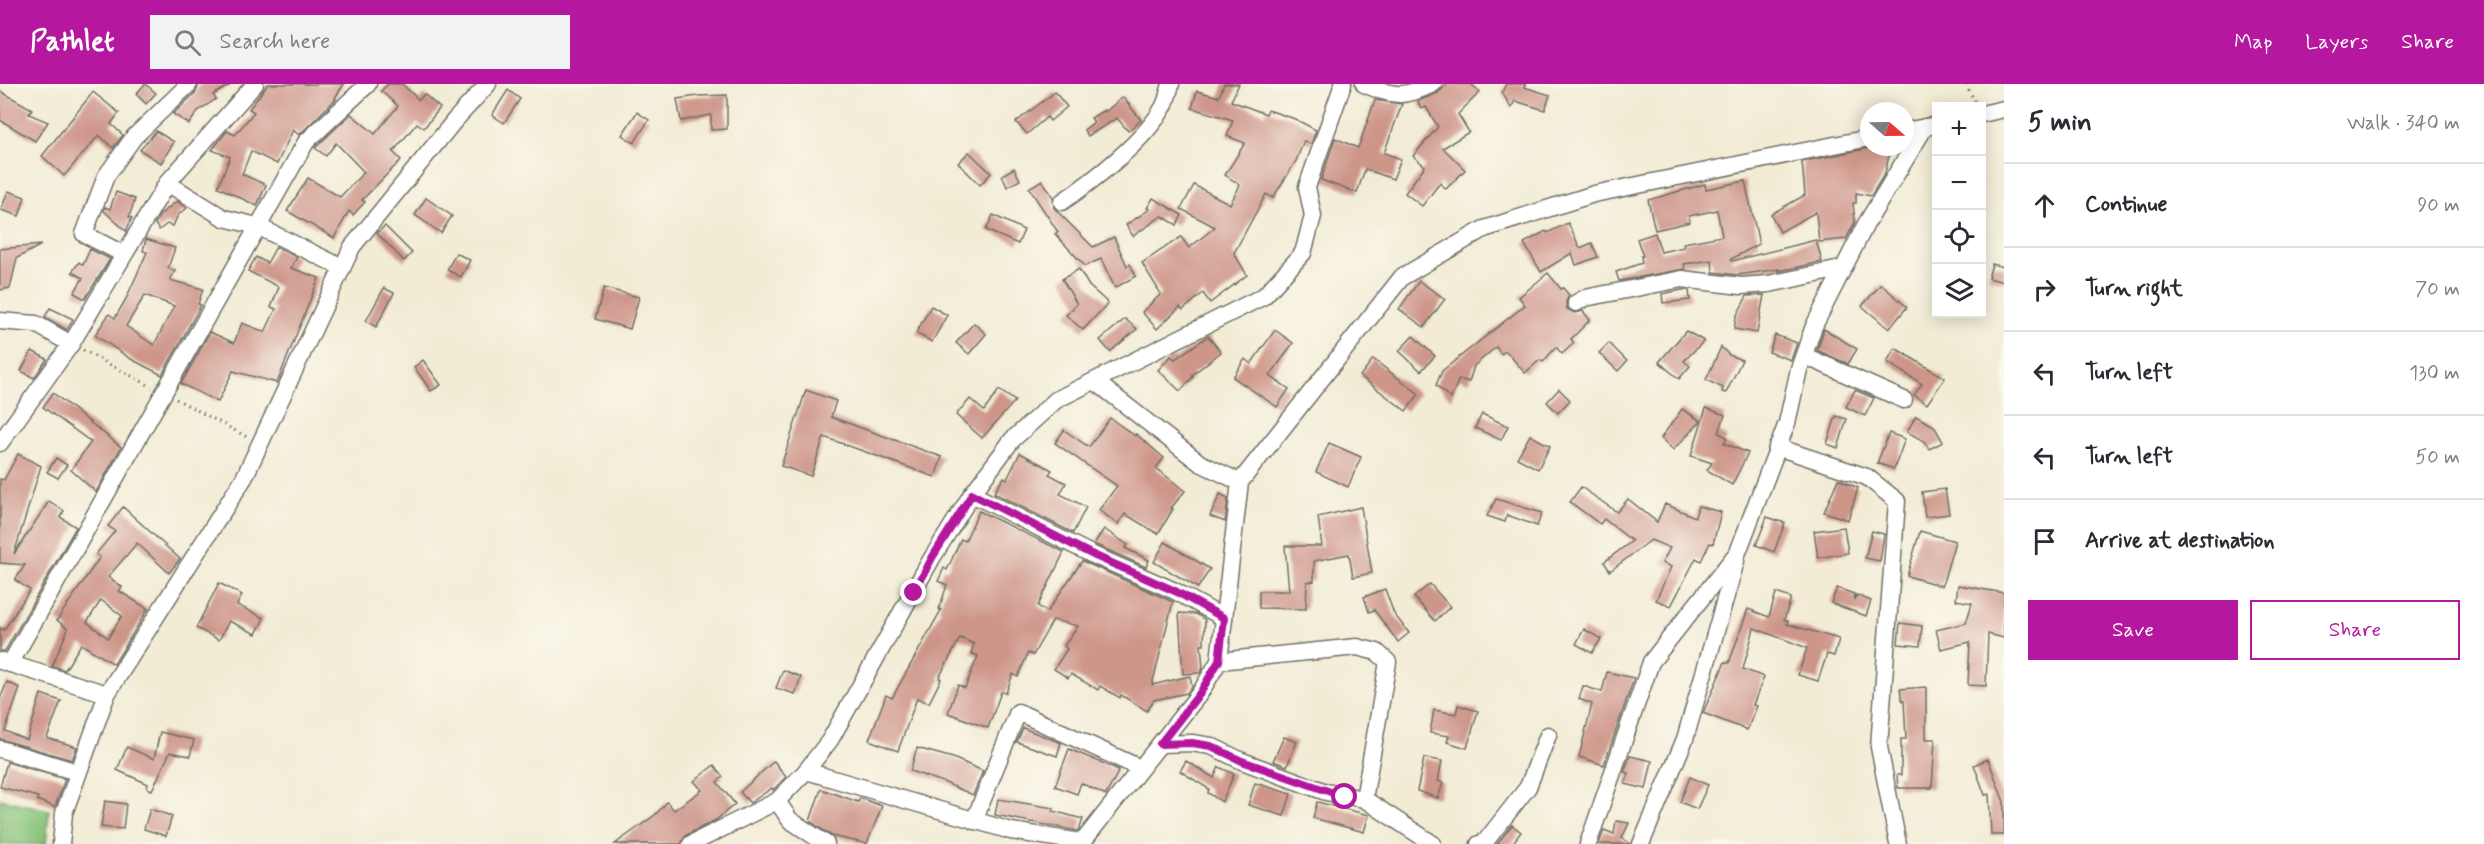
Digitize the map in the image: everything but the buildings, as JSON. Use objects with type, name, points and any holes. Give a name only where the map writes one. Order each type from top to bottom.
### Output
[{"type":"street","points":[[123,254],[84,234],[106,176],[134,137],[189,84]]},
{"type":"street","points":[[0,443],[71,344],[167,183],[255,84]]},
{"type":"street","points":[[107,694],[5,662],[306,142],[368,84]]},
{"type":"street","points":[[61,844],[64,813],[107,694],[244,478],[341,267],[360,238],[455,120],[488,84]]},
{"type":"street","points":[[1062,202],[1096,179],[1139,137],[1164,106],[1171,84]]},
{"type":"street","points":[[691,844],[777,801],[806,771],[830,740],[932,558],[972,494],[1012,440],[1056,400],[1264,296],[1296,262],[1303,253],[1313,216],[1307,187],[1343,84]]},
{"type":"street","points":[[1364,84],[1380,91],[1407,96],[1433,84]]},
{"type":"street","points":[[1986,113],[2004,109]]},
{"type":"street","points":[[1914,129],[1931,126]]},
{"type":"street","points":[[1641,844],[1686,739],[1738,552],[1777,447],[1814,326],[1841,269],[1931,126]]},
{"type":"street","points":[[806,771],[1011,831],[1081,843],[1200,693],[1219,661],[1240,482],[1402,276],[1484,229],[1594,194],[1860,140]]},
{"type":"street","points":[[167,183],[224,218],[256,226],[341,267]]},
{"type":"street","points":[[1576,303],[1585,298],[1682,279],[1741,286],[1770,284],[1841,269]]},
{"type":"street","points":[[0,321],[36,324],[71,344]]},
{"type":"street","points":[[1805,356],[1904,400]]},
{"type":"street","points":[[1096,382],[1200,463],[1240,482]]},
{"type":"street","points":[[1777,447],[1867,477],[1897,501],[1879,747],[1898,844]]},
{"type":"street","points":[[972,494],[1093,555],[1175,591],[1224,618]]},
{"type":"street","points":[[1588,844],[1651,662],[1738,552]]},
{"type":"street","points":[[1219,661],[1357,647],[1377,652],[1383,657],[1388,662],[1364,798]]},
{"type":"street","points":[[974,821],[1018,712],[1140,768]]},
{"type":"street","points":[[1479,844],[1485,842],[1528,787],[1548,735]]},
{"type":"street","points":[[1160,744],[1192,743],[1211,746],[1242,761],[1326,792],[1364,798],[1433,844]]},
{"type":"street","points":[[0,748],[77,772]]},
{"type":"street","points":[[777,801],[790,820],[826,844]]},
{"type":"path","points":[[1966,84],[1975,102]]},
{"type":"green space","points":[[0,799],[49,810],[46,844],[0,844]]},
{"type":"route","points":[[914,593],[932,558],[972,494],[1093,555],[1175,591],[1224,618],[1219,661],[1200,693],[1160,744],[1192,743],[1211,746],[1242,761],[1345,797]]}]
